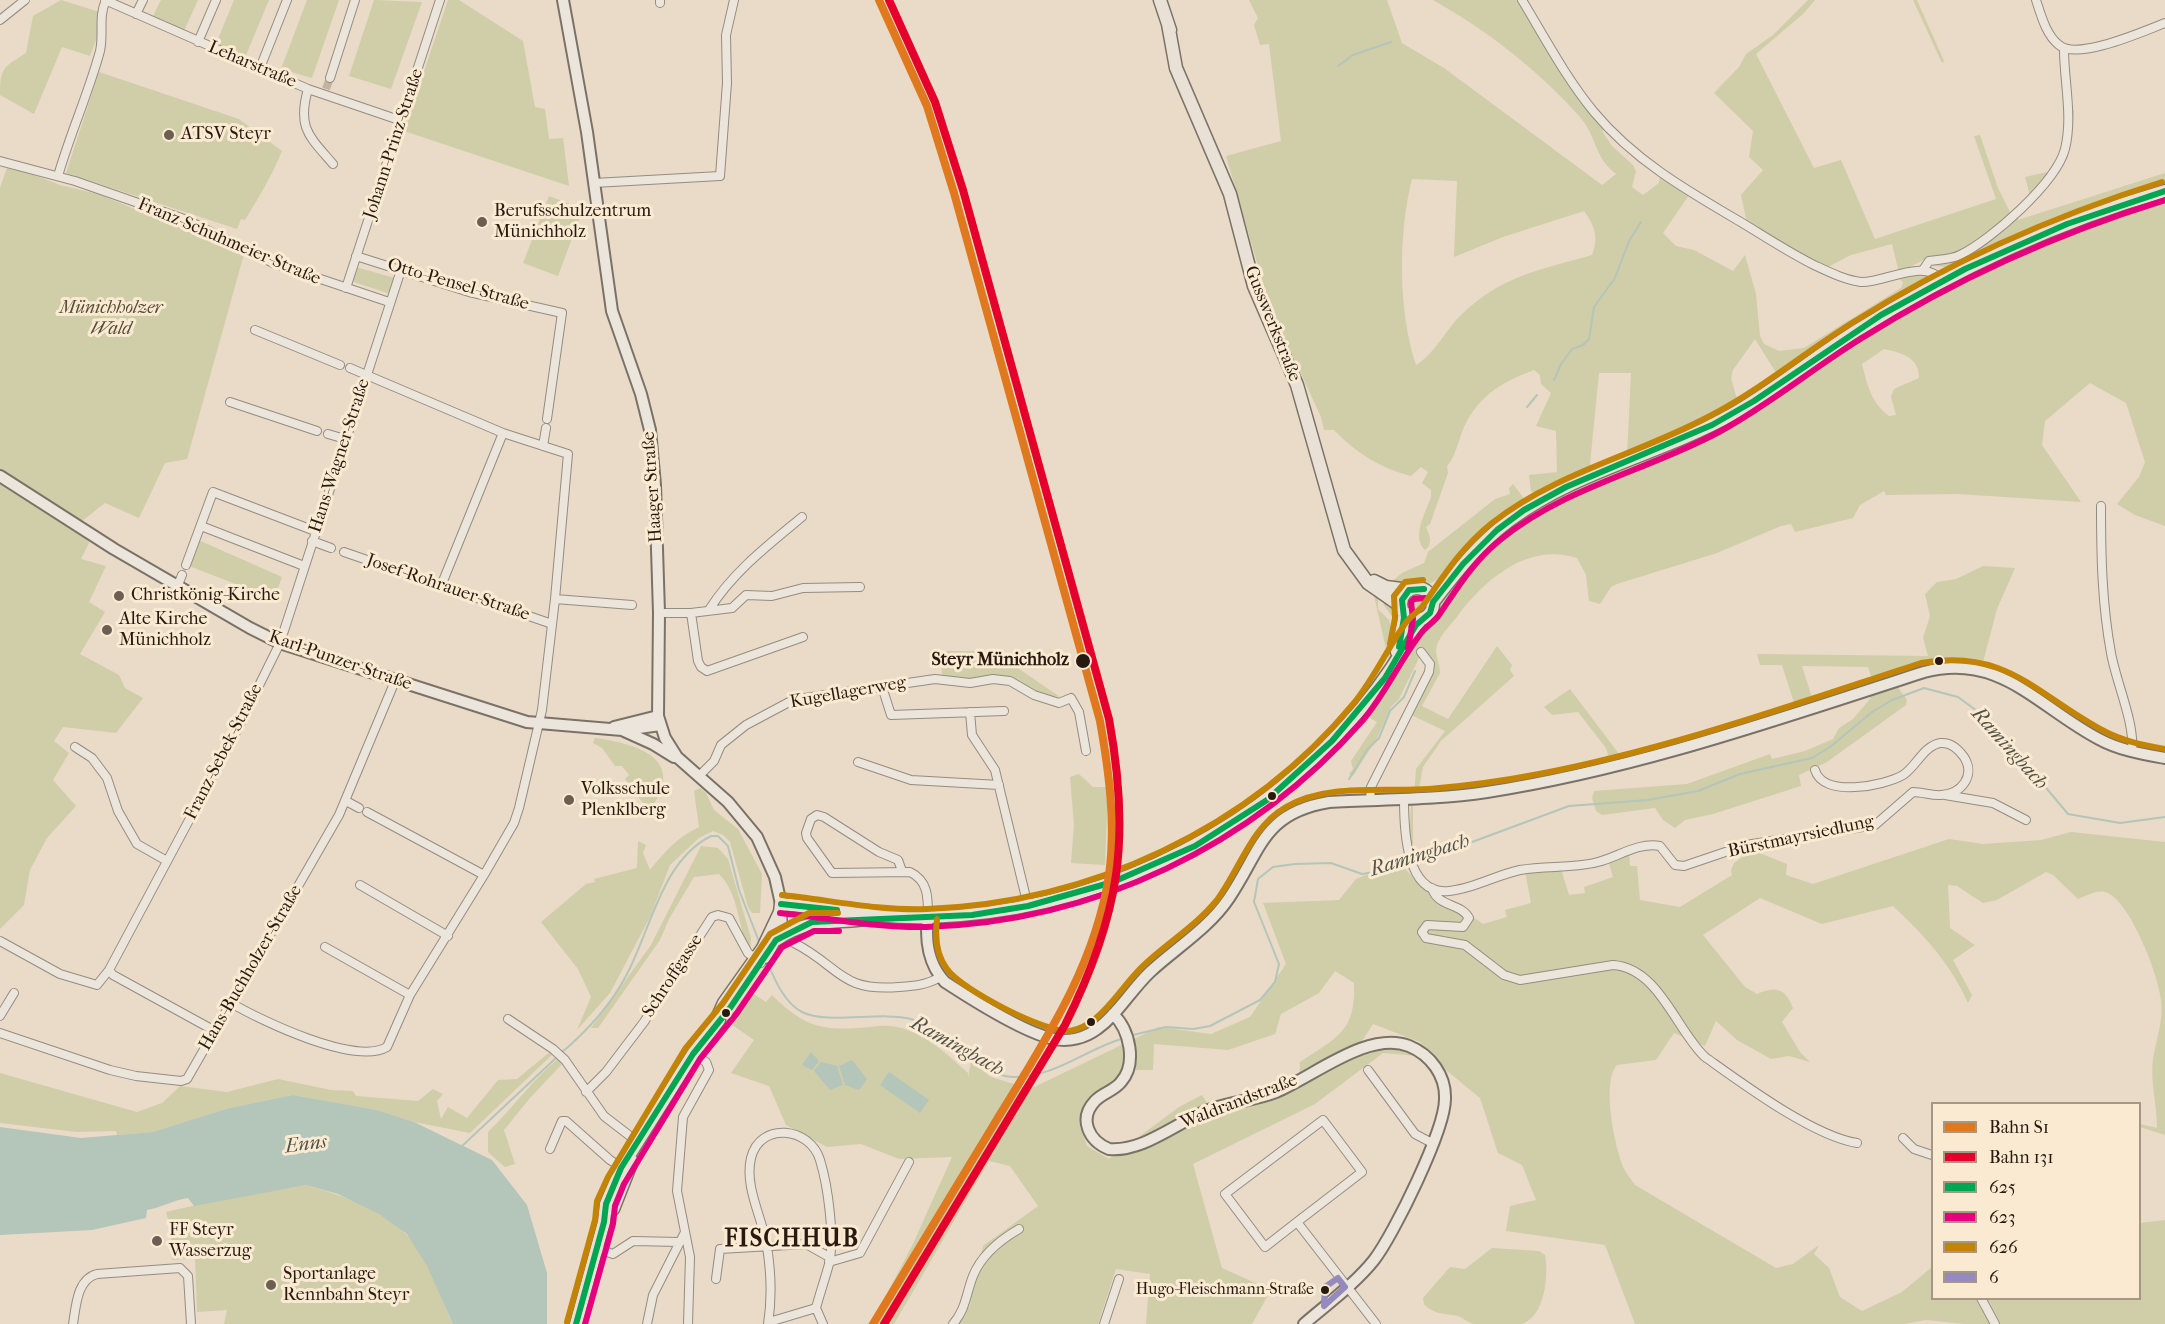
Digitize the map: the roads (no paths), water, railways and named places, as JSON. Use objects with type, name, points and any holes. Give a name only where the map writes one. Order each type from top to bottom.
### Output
[{"type":"main road","name":"Haager Straße","points":[[563,0],[581,96],[612,311],[641,394],[650,430],[654,467],[659,613],[659,720],[670,748],[684,764],[728,802],[757,837],[775,877],[781,908]]},
{"type":"main road","name":"Gusswerkstraße","points":[[1160,0],[1181,59],[1182,77],[1230,194],[1259,302],[1297,385],[1339,536],[1348,557],[1372,587],[1403,610]]},
{"type":"main road","points":[[781,908],[879,917],[928,918],[972,915],[1028,906],[1081,892],[1152,867],[1195,846],[1267,800],[1320,753],[1359,711],[1394,665],[1421,619],[1430,613],[1433,602],[1463,564],[1497,530],[1535,503],[1566,487],[1712,425],[1754,401],[1853,333],[1942,282],[2049,231],[2165,191]]},
{"type":"main road","name":"Karl-Punzer-Straße","points":[[0,476],[114,549],[180,580],[280,643],[516,719],[540,724],[617,729],[659,720]]},
{"type":"main road","points":[[1394,665],[1404,594],[1408,590],[1424,589],[1463,564]]},
{"type":"main road","name":"Gusswerkstraße","points":[[1358,570],[1386,587],[1408,590]]},
{"type":"main road","points":[[1424,589],[1433,602]]},
{"type":"main road","points":[[1403,610],[1409,617],[1421,619]]},
{"type":"main road","points":[[928,918],[930,955],[940,977],[963,993],[1053,1039],[1082,1037],[1096,1030],[1146,976],[1222,908],[1253,853],[1269,831],[1299,811],[1329,802],[1488,792],[1643,758],[1924,672],[1963,667],[1983,670],[2002,677],[2099,739],[2132,751],[2165,758]]},
{"type":"main road","name":"Karl-Punzer-Straße","points":[[617,729],[653,744],[684,764]]},
{"type":"main road","points":[[781,908],[789,920],[850,922],[879,917]]},
{"type":"main road","points":[[577,1322],[604,1222],[625,1170],[693,1053],[730,1008],[757,960],[782,924],[781,908]]},
{"type":"main road","points":[[774,935],[812,922]]},
{"type":"main road","name":"Waldrandstraße","points":[[1113,1014],[1124,1029],[1130,1064],[1121,1082],[1093,1103],[1086,1123],[1091,1137],[1109,1149],[1140,1142],[1205,1111],[1276,1092],[1368,1046],[1389,1042],[1417,1050],[1432,1063],[1442,1080],[1444,1112],[1390,1235],[1372,1262],[1304,1324]]},
{"type":"street","points":[[1,17],[25,0]]},
{"type":"street","name":"Leharstraße","points":[[58,176],[70,131],[100,48],[105,0],[308,89],[325,92],[402,121]]},
{"type":"street","points":[[136,14],[143,0]]},
{"type":"street","points":[[198,42],[216,0]]},
{"type":"street","points":[[260,68],[287,0]]},
{"type":"street","points":[[330,78],[355,0]]},
{"type":"street","name":"Johann-Prinz-Straße","points":[[346,288],[440,0]]},
{"type":"street","points":[[594,183],[642,178],[718,177],[721,174],[727,83],[726,35],[734,0]]},
{"type":"street","points":[[1522,0],[1570,80],[1594,112],[1643,160],[1677,186],[1788,250],[1842,277],[1871,282],[1923,270],[1935,273],[1942,282]]},
{"type":"street","points":[[1923,270],[1929,261],[1959,256],[1991,236],[2053,172],[2063,155],[2067,134],[2064,49],[2050,35],[2036,0]]},
{"type":"street","points":[[2064,49],[2110,44],[2165,23]]},
{"type":"street","points":[[308,89],[303,106],[304,127],[333,164]]},
{"type":"street","name":"Franz-Schuhmeier-Straße","points":[[0,161],[58,176],[187,220],[273,263],[389,302]]},
{"type":"street","name":"Otto-Pensel-Straße","points":[[356,256],[469,292],[562,313],[543,446]]},
{"type":"street","name":"Hans-Wagner-Straße","points":[[280,643],[401,270]]},
{"type":"street","points":[[255,330],[340,364]]},
{"type":"street","points":[[231,1003],[277,1028],[301,1037],[340,1047],[379,1051],[387,1047],[410,995],[448,936],[514,823],[540,724],[555,599],[568,454],[503,433],[350,368]]},
{"type":"street","points":[[230,402],[317,431]]},
{"type":"street","points":[[441,586],[503,433]]},
{"type":"street","points":[[328,434],[345,439]]},
{"type":"street","points":[[186,565],[213,492],[315,531]]},
{"type":"street","points":[[2101,506],[2103,594],[2119,690],[2133,740],[2132,751]]},
{"type":"street","points":[[710,610],[723,588],[740,569],[802,517]]},
{"type":"street","points":[[201,526],[304,566]]},
{"type":"street","points":[[312,541],[331,548]]},
{"type":"street","name":"Josef-Rohrauer-Straße","points":[[344,552],[552,624]]},
{"type":"street","points":[[659,613],[691,613],[732,608],[746,595],[772,596],[803,588],[860,587]]},
{"type":"street","points":[[555,599],[632,604]]},
{"type":"street","points":[[691,613],[698,661],[707,671],[803,637]]},
{"type":"street","name":"Franz-Sebek-Straße","points":[[109,970],[231,743],[280,643]]},
{"type":"street","points":[[1370,800],[1371,787],[1429,672],[1430,664],[1422,652]]},
{"type":"street","name":"Kugellagerweg","points":[[699,777],[714,761],[721,745],[758,718],[794,700],[935,679],[970,683],[1002,679],[1034,695],[1059,703],[1071,698],[1079,712],[1086,752]]},
{"type":"street","name":"Hans-Buchholzer-Straße","points":[[0,1033],[111,1070],[136,1076],[181,1081],[187,1078],[346,801],[395,681]]},
{"type":"street","points":[[884,693],[891,715],[1004,711]]},
{"type":"street","points":[[970,712],[972,735],[995,770],[1028,906]]},
{"type":"street","name":"Bürstmayrsiedlung","points":[[1815,770],[1817,778],[1824,783],[1843,787],[1869,786],[1905,774],[1931,747],[1944,743],[1954,746],[1962,755],[1968,772],[1964,785],[1945,795]]},
{"type":"street","points":[[75,747],[92,758],[106,778],[118,811],[136,844],[167,861]]},
{"type":"street","points":[[858,762],[911,780],[999,785]]},
{"type":"street","name":"Bürstmayrsiedlung","points":[[1432,888],[1447,891],[1520,870],[1590,864],[1653,845],[1665,849],[1675,864],[1684,866],[1756,843],[1875,825],[1913,792],[1993,803],[2026,820]]},
{"type":"street","points":[[1404,799],[1405,839],[1408,855],[1418,874],[1445,904],[1465,911],[1469,918],[1463,927],[1427,925],[1422,932],[1426,938],[1465,945],[1504,975],[1520,980],[1613,965],[1626,967],[1666,1001],[1682,1029],[1705,1057],[1816,1128],[1836,1138],[1857,1143]]},
{"type":"street","points":[[346,801],[484,875]]},
{"type":"street","points":[[902,871],[898,860],[879,852],[824,817],[815,816],[808,825],[807,838],[834,874],[902,871],[918,876],[925,885],[928,897],[928,918]]},
{"type":"street","points":[[360,885],[448,936]]},
{"type":"street","name":"Schroffgasse","points":[[586,1092],[606,1072],[644,1022],[712,918],[718,915],[729,918],[748,952],[757,960]]},
{"type":"street","points":[[0,941],[60,974],[97,985],[109,970],[113,975],[215,1030]]},
{"type":"street","points":[[794,943],[854,984],[888,988],[925,984],[940,977]]},
{"type":"street","points":[[325,947],[410,995]]},
{"type":"street","points":[[0,1016],[14,993]]},
{"type":"street","points":[[508,1019],[553,1049],[565,1060],[604,1116],[639,1143]]},
{"type":"street","points":[[688,1324],[690,1257],[677,1191],[682,1120],[709,1070],[706,1062],[693,1053]]},
{"type":"street","points":[[1368,1070],[1414,1134],[1432,1143]]},
{"type":"street","points":[[1323,1120],[1362,1172],[1297,1222],[1265,1246],[1225,1194],[1323,1120]]},
{"type":"street","points":[[550,1149],[559,1124],[566,1121],[625,1170]]},
{"type":"street","points":[[816,1308],[769,1323],[771,1283],[767,1246],[751,1186],[750,1160],[762,1139],[773,1133],[787,1131],[813,1145],[820,1160],[830,1215],[829,1259],[816,1308],[823,1324]]},
{"type":"street","points":[[1903,1138],[1914,1149],[1931,1155]]},
{"type":"street","points":[[716,1280],[720,1248],[806,1244],[829,1259],[860,1253],[909,1162]]},
{"type":"street","points":[[1297,1222],[1345,1287],[1376,1324]]},
{"type":"street","points":[[953,1324],[964,1308],[978,1265],[1003,1239],[1019,1229]]},
{"type":"street","points":[[647,1324],[653,1295],[684,1234]]},
{"type":"street","points":[[596,1248],[613,1254],[633,1241],[679,1242]]},
{"type":"street","points":[[73,1324],[81,1286],[88,1278],[98,1274],[180,1268],[188,1276],[191,1324]]},
{"type":"street","points":[[1104,1324],[1119,1279]]},
{"type":"street","points":[[1982,1300],[1995,1324]]},
{"type":"water","points":[[811,1052],[819,1061],[812,1070],[802,1065]]},
{"type":"water","points":[[852,1060],[867,1079],[859,1090],[845,1085],[839,1066]]},
{"type":"water","points":[[821,1062],[837,1066],[843,1085],[830,1090],[814,1071]]},
{"type":"water","points":[[889,1072],[929,1100],[920,1113],[880,1085]]},
{"type":"water","name":"Enns","points":[[293,1095],[377,1110],[414,1122],[492,1160],[527,1205],[547,1273],[547,1324],[453,1324],[427,1266],[407,1234],[379,1214],[338,1194],[306,1185],[194,1206],[188,1198],[183,1199],[147,1210],[146,1218],[92,1230],[0,1235],[0,1127],[81,1138],[153,1132],[229,1108]]},
{"type":"waterway","points":[[1338,66],[1353,55],[1391,42]]},
{"type":"waterway","points":[[1554,380],[1561,364],[1572,349],[1583,345],[1589,339],[1594,307],[1615,278],[1629,241],[1641,222]]},
{"type":"waterway","points":[[1527,407],[1537,395]]},
{"type":"waterway","points":[[1349,779],[1367,750],[1379,738],[1390,711],[1404,697],[1415,671]]},
{"type":"waterway","name":"Ramingbach","points":[[1129,1036],[1166,1027],[1193,1029],[1210,1026],[1260,1000],[1275,982],[1279,964],[1254,902],[1258,879],[1273,867],[1331,863],[1362,874],[1381,871],[1437,855],[1569,806],[1648,800],[1698,791],[1740,774],[1812,758],[1830,747],[1872,712],[1892,700],[1924,688],[1958,697],[1977,711],[2012,747],[2068,814],[2120,823],[2165,817]]},
{"type":"waterway","points":[[1305,801],[1332,793]]},
{"type":"waterway","points":[[1271,824],[1280,816]]},
{"type":"waterway","points":[[1166,951],[1216,906],[1229,888],[1252,845],[1263,832]]},
{"type":"waterway","name":"Ramingbach","points":[[561,1053],[589,1027],[613,997],[635,958],[669,879],[694,847],[711,836],[718,836],[728,846],[739,890],[760,944]]},
{"type":"waterway","name":"Ramingbach","points":[[767,961],[785,996],[802,1012],[813,1016],[839,1018],[884,1016],[911,1019],[937,1032],[974,1061],[1000,1075],[1013,1077],[1042,1073],[1124,1038]]},
{"type":"waterway","name":"Ramingbach","points":[[461,1147],[557,1057]]},
{"type":"tunnel","points":[[326,89],[330,78]]},
{"type":"rail line","name":"S1","points":[[873,1324],[1032,1063],[1065,1004],[1092,941],[1102,909],[1109,875],[1112,836],[1109,778],[1100,721],[954,193],[927,106],[879,0]]},
{"type":"rail line","name":"131","points":[[884,1324],[1065,1025],[1084,985],[1109,911],[1116,876],[1119,840],[1116,762],[1109,719],[963,190],[935,102],[889,0]]},
{"type":"place","name":"ATSV Steyr","points":[[169,135]]},
{"type":"place","name":"Berufsschulzentrum Münichholz","points":[[482,222]]},
{"type":"place","name":"Christkönig-Kirche","points":[[119,596]]},
{"type":"place","name":"Alte Kirche Münichholz","points":[[107,630]]},
{"type":"place","name":"Steyr Münichholz","points":[[1083,661]]},
{"type":"place","name":"Volksschule Plenklberg","points":[[569,800]]},
{"type":"place","name":"FF Steyr Wasserzug","points":[[157,1241]]},
{"type":"place","name":"Sportanlage Rennbahn Steyr","points":[[271,1285]]},
{"type":"place","name":"Hugo-Fleischmann-Straße","points":[[1325,1290]]},
{"type":"district","name":"FISCHHUB","points":[[792,1240]]},
{"type":"park label","name":"Münichholzer Wald","points":[[111,319]]}]
